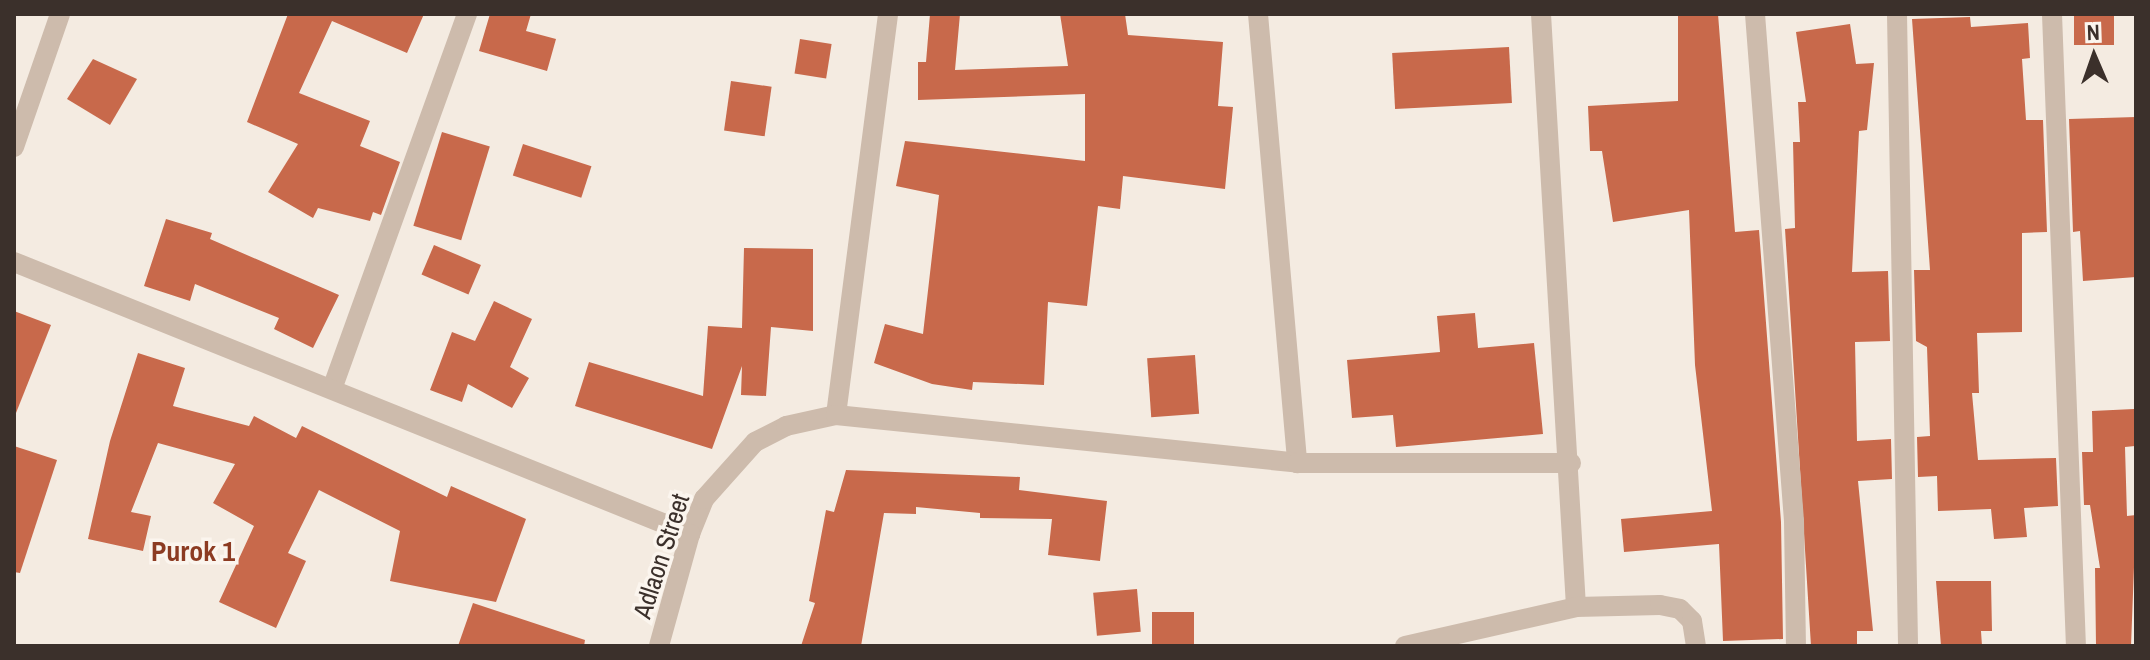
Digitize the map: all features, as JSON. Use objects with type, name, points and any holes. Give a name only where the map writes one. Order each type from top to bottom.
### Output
[{"type":"street","points":[[14,147],[60,14]]},
{"type":"street","points":[[332,389],[467,14]]},
{"type":"street","points":[[836,415],[888,14]]},
{"type":"street","points":[[1258,14],[1297,463]]},
{"type":"street","points":[[1541,14],[1571,463],[1576,607]]},
{"type":"street","points":[[1755,14],[1794,521],[1796,646]]},
{"type":"street","points":[[1897,14],[1908,646]]},
{"type":"street","points":[[2052,14],[2076,646]]},
{"type":"street","points":[[14,262],[690,534]]},
{"type":"street","name":"Adlaon Street","points":[[659,646],[690,534],[704,499],[755,442],[786,426],[836,415],[1297,463],[1571,463]]},
{"type":"street","points":[[1405,646],[1576,607],[1680,609],[1692,621],[1696,646]]},
{"type":"building","points":[[288,14],[424,14],[407,53],[332,21],[299,93],[370,121],[360,146],[400,162],[381,215],[373,212],[370,221],[318,208],[313,218],[268,192],[298,144],[247,122]]},
{"type":"building","points":[[490,14],[531,14],[526,31],[556,39],[547,71],[479,51]]},
{"type":"building","points":[[930,14],[960,14],[955,70],[1068,66],[1060,14],[1125,14],[1128,35],[1223,42],[1218,106],[1233,107],[1225,189],[1123,176],[1120,209],[1098,206],[1087,306],[1048,302],[1044,385],[973,382],[972,390],[932,384],[874,363],[885,324],[923,334],[939,195],[896,186],[905,141],[1085,161],[1085,94],[918,100],[918,62],[926,62]]},
{"type":"building","points":[[1678,14],[1718,14],[1735,232],[1759,230],[1781,522],[1783,639],[1723,641],[1719,544],[1624,552],[1621,519],[1712,511],[1695,365],[1689,210],[1613,222],[1602,151],[1590,151],[1588,106],[1678,101]]},
{"type":"building","points":[[2074,14],[2114,14],[2114,45],[2074,45]]},
{"type":"building","points":[[1970,17],[1971,27],[2028,23],[2030,58],[2022,59],[2026,120],[2043,120],[2047,232],[2022,233],[2022,332],[1977,333],[1979,393],[1972,393],[1978,460],[2056,458],[2058,506],[2024,508],[2027,537],[1994,539],[1991,509],[1938,511],[1937,476],[1918,477],[1917,437],[1930,436],[1927,347],[1916,341],[1914,270],[1930,270],[1912,19]]},
{"type":"building","points":[[1850,24],[1856,64],[1874,63],[1867,130],[1859,131],[1852,272],[1888,271],[1890,341],[1855,342],[1857,441],[1891,439],[1892,479],[1858,481],[1873,631],[1857,631],[1857,646],[1811,646],[1785,229],[1795,228],[1793,142],[1800,142],[1798,102],[1806,102],[1796,32]]},
{"type":"building","points":[[800,39],[832,44],[826,79],[795,74]]},
{"type":"building","points":[[1509,47],[1512,103],[1395,109],[1392,53]]},
{"type":"building","points":[[93,59],[137,79],[110,125],[67,99]]},
{"type":"building","points":[[731,81],[772,87],[765,136],[724,131]]},
{"type":"building","points":[[2136,117],[2136,277],[2083,281],[2080,231],[2073,232],[2069,119]]},
{"type":"building","points":[[442,132],[490,147],[461,240],[413,226]]},
{"type":"building","points":[[523,144],[591,166],[581,198],[513,175]]},
{"type":"building","points":[[166,219],[212,233],[210,239],[339,295],[313,348],[274,329],[279,318],[195,284],[190,301],[144,286]]},
{"type":"building","points":[[434,245],[481,265],[468,294],[421,274]]},
{"type":"building","points":[[744,248],[813,249],[813,331],[771,327],[766,396],[741,395],[742,366],[712,449],[575,406],[589,362],[703,396],[708,326],[742,328]]},
{"type":"building","points":[[494,301],[532,319],[510,367],[529,378],[512,408],[468,384],[462,402],[430,390],[452,332],[475,341]]},
{"type":"building","points":[[14,311],[51,325],[16,413],[14,413]]},
{"type":"building","points":[[1475,313],[1478,348],[1534,343],[1543,434],[1396,447],[1393,415],[1352,418],[1347,360],[1440,352],[1437,316]]},
{"type":"building","points":[[138,353],[185,368],[173,406],[249,426],[254,416],[296,438],[302,426],[447,497],[451,486],[526,519],[496,602],[390,581],[400,531],[319,490],[288,553],[306,561],[276,628],[219,602],[254,526],[213,503],[235,464],[158,443],[131,512],[151,516],[143,551],[88,539],[110,441]]},
{"type":"building","points":[[1195,355],[1199,414],[1151,417],[1147,358]]},
{"type":"building","points":[[2134,409],[2135,446],[2125,447],[2127,516],[2136,515],[2131,646],[2096,646],[2095,568],[2100,568],[2090,505],[2084,505],[2082,452],[2093,452],[2092,411]]},
{"type":"building","points":[[14,446],[57,460],[20,573],[14,572]]},
{"type":"building","points":[[846,470],[1020,477],[1019,490],[1107,501],[1100,561],[1048,555],[1052,519],[980,518],[980,513],[916,507],[916,514],[884,513],[861,646],[801,646],[815,603],[809,601],[826,510],[834,512]]},
{"type":"building","points":[[1936,581],[1991,581],[1992,631],[1981,631],[1982,646],[1941,646]]},
{"type":"building","points":[[1137,589],[1141,632],[1097,636],[1093,593]]},
{"type":"building","points":[[473,603],[585,640],[584,646],[458,646]]},
{"type":"building","points":[[1152,612],[1194,612],[1194,646],[1152,646]]},
{"type":"district","name":"Purok 1","points":[[193,551]]}]
